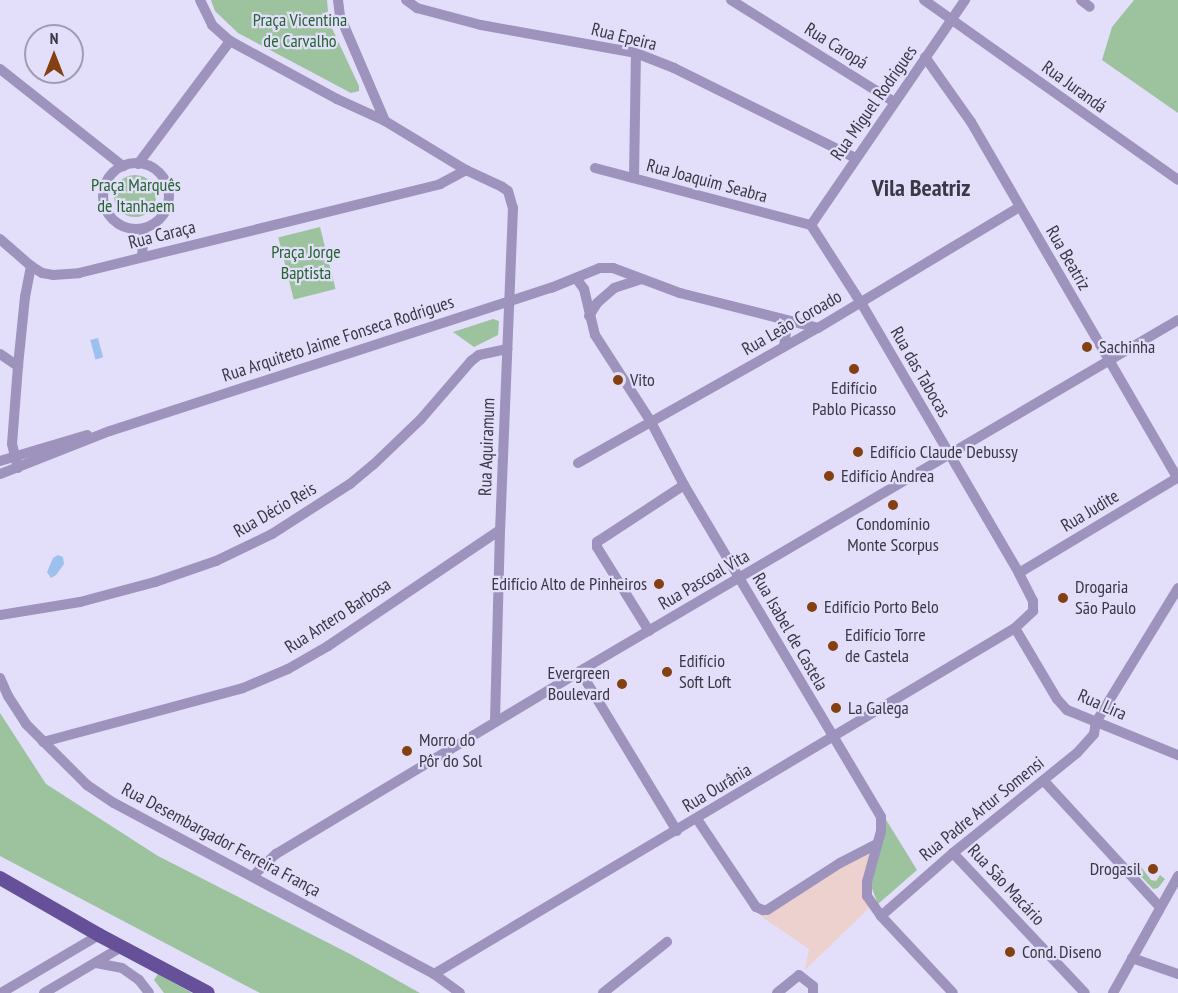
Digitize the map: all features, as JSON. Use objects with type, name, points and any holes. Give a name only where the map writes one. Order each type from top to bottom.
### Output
[{"type":"main road","points":[[0,878],[99,935],[208,993]]},
{"type":"street","points":[[200,0],[212,25],[230,41],[337,99],[385,121],[466,170]]},
{"type":"street","points":[[338,0],[344,27],[385,121]]},
{"type":"street","name":"Rua Epeira","points":[[406,0],[417,8],[481,25],[636,53],[674,68],[855,158]]},
{"type":"street","name":"Rua Caropá","points":[[731,0],[894,102]]},
{"type":"street","name":"Rua Jurandá","points":[[924,0],[952,18],[1080,113],[1178,180]]},
{"type":"street","name":"Rua Miguel Rodrigues","points":[[811,225],[965,0]]},
{"type":"street","points":[[138,164],[230,41]]},
{"type":"street","points":[[634,178],[636,53]]},
{"type":"street","name":"Rua Beatriz","points":[[925,57],[971,122],[1177,478]]},
{"type":"street","points":[[0,69],[123,166]]},
{"type":"street","points":[[138,164],[157,171],[164,179],[169,198],[161,217],[144,228],[132,228],[120,225],[111,217],[105,207],[103,194],[106,183],[113,173],[123,166],[138,164]]},
{"type":"street","name":"Rua Joaquim Seabra","points":[[595,168],[811,225]]},
{"type":"street","name":"Rua Aquiramum","points":[[466,170],[508,191],[513,208],[495,722]]},
{"type":"street","name":"Rua Caraça","points":[[31,266],[42,273],[67,275],[440,184],[466,170]]},
{"type":"street","name":"Rua Leão Coroado","points":[[578,463],[818,328],[1019,207]]},
{"type":"street","name":"Rua das Tabocas","points":[[811,225],[861,303],[1019,573],[1034,606],[1031,614],[1015,628]]},
{"type":"street","points":[[142,256],[144,228]]},
{"type":"street","points":[[0,239],[31,266],[25,297],[12,444],[18,468]]},
{"type":"street","name":"Rua Arquiteto Jaime Fonseca Rodrigues","points":[[0,474],[110,431],[510,300],[600,268],[613,268],[680,293],[818,328]]},
{"type":"street","name":"Rua Isabel de Castela","points":[[576,278],[584,289],[595,335],[651,422],[684,484],[832,738],[881,817],[866,887],[867,896],[880,916],[948,991]]},
{"type":"street","points":[[589,316],[597,303],[614,288],[642,279]]},
{"type":"street","points":[[781,319],[786,332],[784,346]]},
{"type":"street","name":"Rua Pascoal Vita","points":[[253,876],[276,854],[580,670],[740,579],[949,453],[1178,320]]},
{"type":"street","name":"Rua Décio Reis","points":[[0,620],[5,615],[123,592],[155,582],[216,561],[272,534],[341,490],[373,465],[421,419],[479,355],[507,349]]},
{"type":"street","points":[[0,354],[18,366]]},
{"type":"street","name":"Rua Arquiteto Jaime Fonseca Rodrigues","points":[[0,461],[14,455],[110,431]]},
{"type":"street","name":"Rua Judite","points":[[1019,573],[1177,478]]},
{"type":"street","points":[[649,631],[597,547],[597,542],[684,484]]},
{"type":"street","name":"Rua Antero Barbosa","points":[[43,742],[243,688],[288,669],[328,645],[500,530]]},
{"type":"street","name":"Rua Padre Artur Somensi","points":[[880,916],[953,853],[1044,781],[1089,740],[1096,722],[1178,588]]},
{"type":"street","name":"Rua Lira","points":[[1015,628],[1057,699],[1067,710],[1178,755]]},
{"type":"street","name":"Rua Ourânia","points":[[434,974],[1015,628]]},
{"type":"street","points":[[580,670],[676,831]]},
{"type":"street","name":"Rua Desembargador Ferreira França","points":[[0,678],[8,696],[43,742],[87,785],[114,803],[434,974],[460,993]]},
{"type":"street","points":[[1044,781],[1160,907]]},
{"type":"street","points":[[696,819],[756,907],[763,910],[767,910],[840,863],[877,844]]},
{"type":"street","name":"Rua São Macário","points":[[953,853],[1085,993]]},
{"type":"street","points":[[1113,993],[1178,876]]},
{"type":"street","points":[[1,993],[99,935]]},
{"type":"street","points":[[603,993],[667,942]]},
{"type":"street","points":[[44,993],[123,946]]},
{"type":"street","points":[[1132,958],[1178,974]]},
{"type":"street","points":[[96,963],[122,968],[139,980],[149,993]]},
{"type":"street","points":[[777,993],[799,975],[813,986],[813,993]]},
{"type":"shaded area","points":[[870,850],[869,908],[805,970],[809,949],[758,914]]},
{"type":"green space","name":"Praça Vicentina de Carvalho","points":[[211,0],[327,0],[329,22],[359,86],[359,91],[351,93],[238,33],[215,11]]},
{"type":"green space","points":[[1134,0],[1178,0],[1178,113],[1102,60],[1112,27]]},
{"type":"green space","name":"Praça Marquês de Itanhaem","points":[[135,175],[143,176],[150,181],[155,188],[155,204],[150,211],[143,216],[135,217],[127,216],[120,211],[115,204],[114,196],[115,188],[120,181],[127,176]]},
{"type":"green space","name":"Praça Jorge Baptista","points":[[320,227],[335,289],[294,300],[278,237]]},
{"type":"green space","points":[[493,319],[499,321],[498,335],[474,347],[453,332]]},
{"type":"green space","points":[[0,713],[46,784],[158,856],[352,955],[420,993],[260,993],[0,856]]},
{"type":"green space","points":[[885,818],[917,870],[878,904],[871,886]]},
{"type":"green space","points":[[1136,860],[1151,880],[1156,881],[1160,875],[1165,879],[1158,888],[1153,889],[1130,865]]},
{"type":"green space","points":[[158,974],[192,993],[164,993],[154,980]]},
{"type":"water","points":[[98,338],[103,357],[95,359],[90,340]]},
{"type":"water","points":[[58,555],[63,557],[64,564],[51,578],[47,572],[53,558]]},
{"type":"place","name":"Sachinha","points":[[1087,347]]},
{"type":"place","name":"Edifício Pablo Picasso","points":[[854,369]]},
{"type":"place","name":"Vito","points":[[618,380]]},
{"type":"place","name":"Edifício Claude Debussy","points":[[858,452]]},
{"type":"place","name":"Edifício Andrea","points":[[829,476]]},
{"type":"place","name":"Condomínio Monte Scorpus","points":[[893,505]]},
{"type":"place","name":"Edifício Alto de Pinheiros","points":[[659,584]]},
{"type":"place","name":"Drogaria São Paulo","points":[[1063,598]]},
{"type":"place","name":"Edifício Porto Belo","points":[[812,607]]},
{"type":"place","name":"Edifício Torre de Castela","points":[[833,646]]},
{"type":"place","name":"Edifício Soft Loft","points":[[667,672]]},
{"type":"place","name":"Evergreen Boulevard","points":[[622,684]]},
{"type":"place","name":"La Galega","points":[[836,708]]},
{"type":"place","name":"Morro do Pôr do Sol","points":[[407,751]]},
{"type":"place","name":"Drogasil","points":[[1153,869]]},
{"type":"place","name":"Cond. Diseno","points":[[1010,952]]},
{"type":"district","name":"Vila Beatriz","points":[[921,188]]}]
